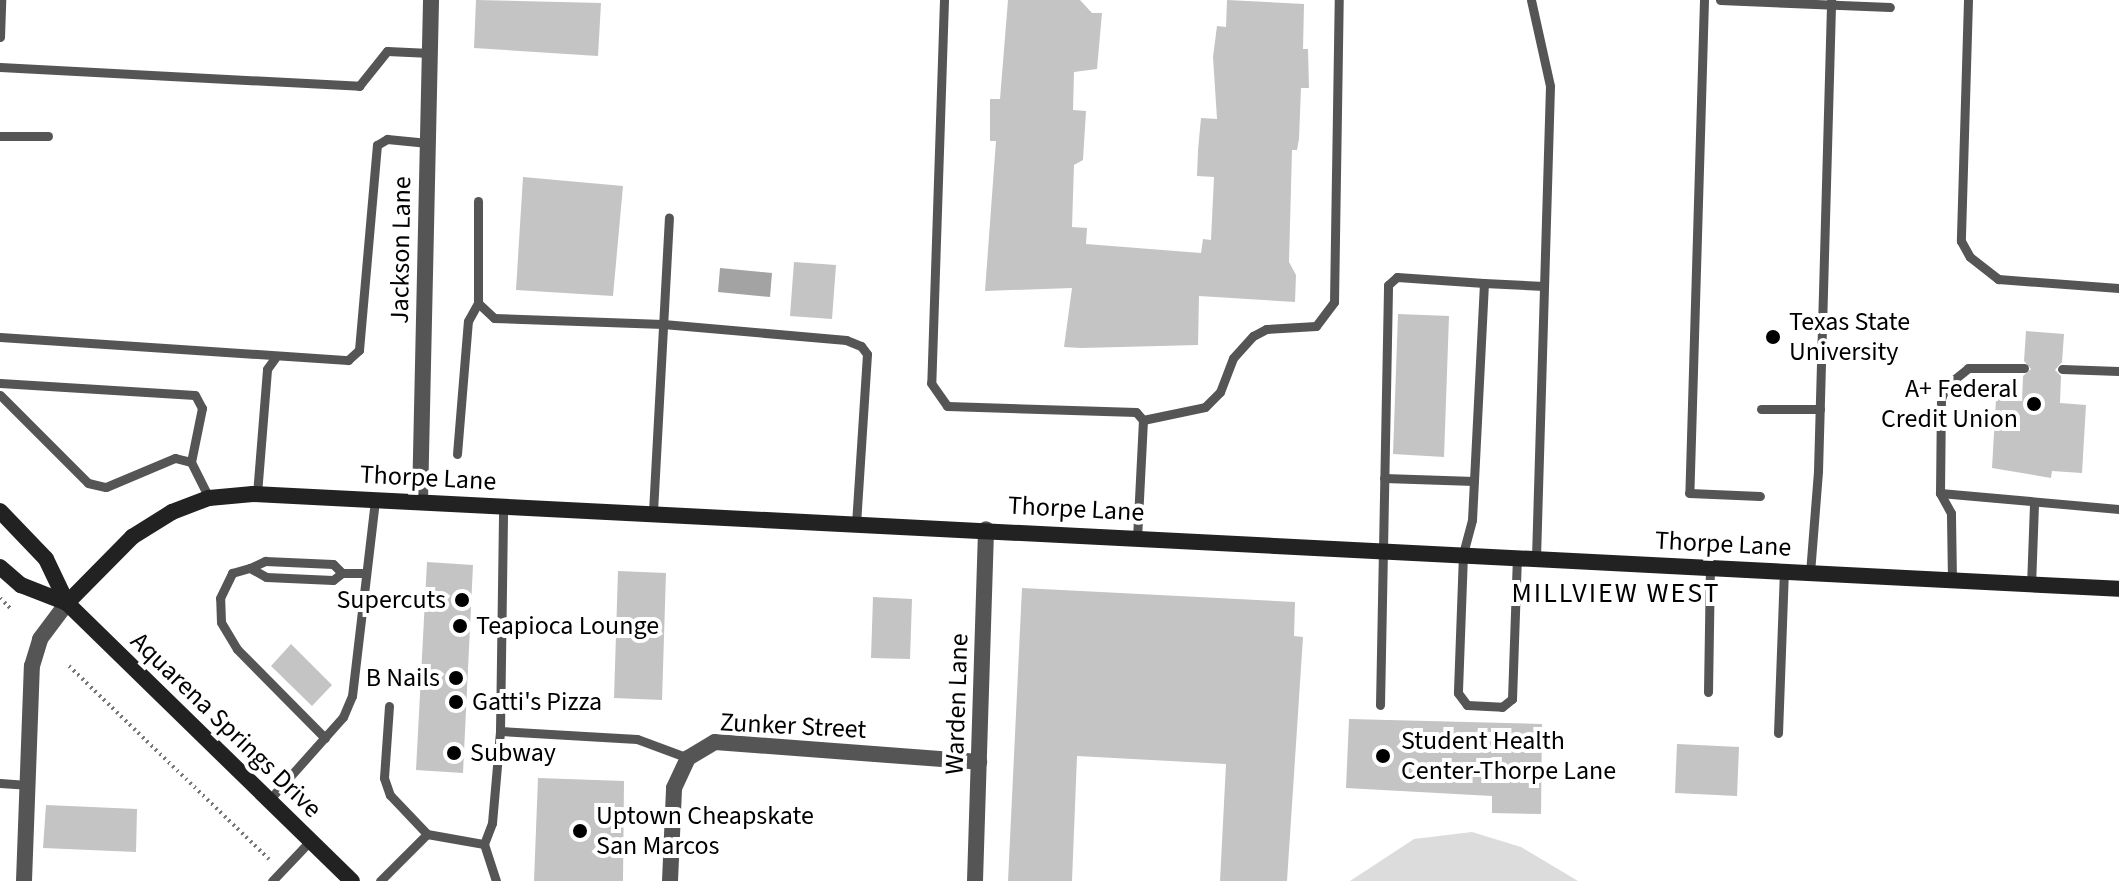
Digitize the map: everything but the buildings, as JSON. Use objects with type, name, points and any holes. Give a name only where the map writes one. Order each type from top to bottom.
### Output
[{"type":"street","name":"Jackson Lane","points":[[420,501],[431,0]]},
{"type":"street","name":"Thorpe Lane","points":[[67,603],[132,537],[172,512],[209,498],[257,494],[856,522],[2119,589]]},
{"type":"street","name":"Aquarena Springs Drive","points":[[0,511],[46,559],[67,603],[352,881]]},
{"type":"street","name":"Warden Lane","points":[[975,881],[986,529]]},
{"type":"street","name":"Aquarena Springs Drive","points":[[0,567],[21,585],[67,603]]},
{"type":"street","points":[[24,881],[32,666],[40,639],[67,603]]},
{"type":"street","name":"Zunker Street","points":[[670,881],[674,788],[688,758],[715,742],[979,762]]},
{"type":"lane","points":[[0,37],[1,0]]},
{"type":"lane","points":[[944,0],[929,352],[937,396],[947,406],[1002,410],[1129,409],[1143,420],[1205,407],[1220,392],[1233,358],[1253,336],[1266,329],[1316,326],[1334,302],[1339,0]]},
{"type":"lane","points":[[1531,0],[1550,86],[1536,558]]},
{"type":"lane","points":[[1704,0],[1689,493],[1760,496]]},
{"type":"lane","points":[[1720,0],[1831,2],[1890,7]]},
{"type":"lane","points":[[1968,0],[1961,241],[1970,257],[1998,279],[2119,288]]},
{"type":"lane","points":[[1810,573],[1820,409],[1831,2]]},
{"type":"lane","points":[[0,67],[359,86],[387,51],[430,53]]},
{"type":"lane","points":[[0,136],[48,136]]},
{"type":"lane","points":[[0,337],[275,358],[348,360],[359,350],[377,145],[387,139],[428,143]]},
{"type":"lane","points":[[457,454],[468,321],[478,303],[478,201]]},
{"type":"lane","points":[[653,512],[669,217]]},
{"type":"lane","points":[[1380,705],[1388,285],[1397,277],[1544,286]]},
{"type":"lane","points":[[1484,283],[1472,520],[1463,554],[1458,693],[1467,705],[1502,707],[1512,699],[1517,557]]},
{"type":"lane","points":[[478,303],[494,318],[663,324],[846,340],[861,346],[867,354],[856,522]]},
{"type":"lane","points":[[257,494],[267,369],[275,358]]},
{"type":"lane","points":[[1952,580],[1951,513],[1940,493],[1941,399],[1946,386],[1968,368],[2024,368]]},
{"type":"lane","points":[[2062,369],[2119,371]]},
{"type":"lane","points":[[0,383],[195,395],[202,408],[191,462],[209,498]]},
{"type":"lane","points":[[0,395],[88,483],[106,487],[175,458],[191,462]]},
{"type":"lane","points":[[1761,409],[1820,409]]},
{"type":"lane","points":[[1137,537],[1143,420]]},
{"type":"lane","points":[[1384,478],[1474,481]]},
{"type":"lane","points":[[1940,493],[2034,504],[2119,509]]},
{"type":"lane","points":[[269,800],[325,738],[352,696],[375,499]]},
{"type":"lane","points":[[2031,586],[2034,504]]},
{"type":"lane","points":[[496,881],[484,844],[492,823],[500,731],[503,505]]},
{"type":"lane","points":[[325,738],[237,649],[221,622],[222,586],[232,573],[265,561],[333,564],[342,573]]},
{"type":"lane","points":[[250,568],[266,577],[333,580],[342,573],[365,573]]},
{"type":"lane","points":[[1708,692],[1710,568]]},
{"type":"lane","points":[[1778,733],[1784,571]]},
{"type":"lane","points":[[389,706],[384,778],[390,795],[427,834],[484,844]]},
{"type":"lane","points":[[500,731],[637,739],[688,758]]},
{"type":"lane","points":[[0,783],[27,785]]},
{"type":"lane","points":[[380,881],[427,834]]},
{"type":"lane","points":[[272,881],[310,841]]},
{"type":"path","points":[[0,598],[11,609]]},
{"type":"path","points":[[69,666],[281,871]]},
{"type":"shaded area","points":[[720,268],[772,273],[770,297],[718,292]]},
{"type":"shaded area","points":[[1472,832],[1521,847],[1578,881],[1350,881],[1414,839]]},
{"type":"place","name":"Texas State University","points":[[1773,337]]},
{"type":"place","name":"A+ Federal Credit Union","points":[[2034,404]]},
{"type":"place","name":"Supercuts","points":[[462,600]]},
{"type":"place","name":"Teapioca Lounge","points":[[460,626]]},
{"type":"place","name":"B Nails","points":[[456,678]]},
{"type":"place","name":"Gatti's Pizza","points":[[456,702]]},
{"type":"place","name":"Subway","points":[[454,753]]},
{"type":"place","name":"Student Health Center-Thorpe Lane","points":[[1383,756]]},
{"type":"place","name":"Uptown Cheapskate San Marcos","points":[[580,831]]},
{"type":"district","name":"MILLVIEW WEST","points":[[1616,593]]}]
